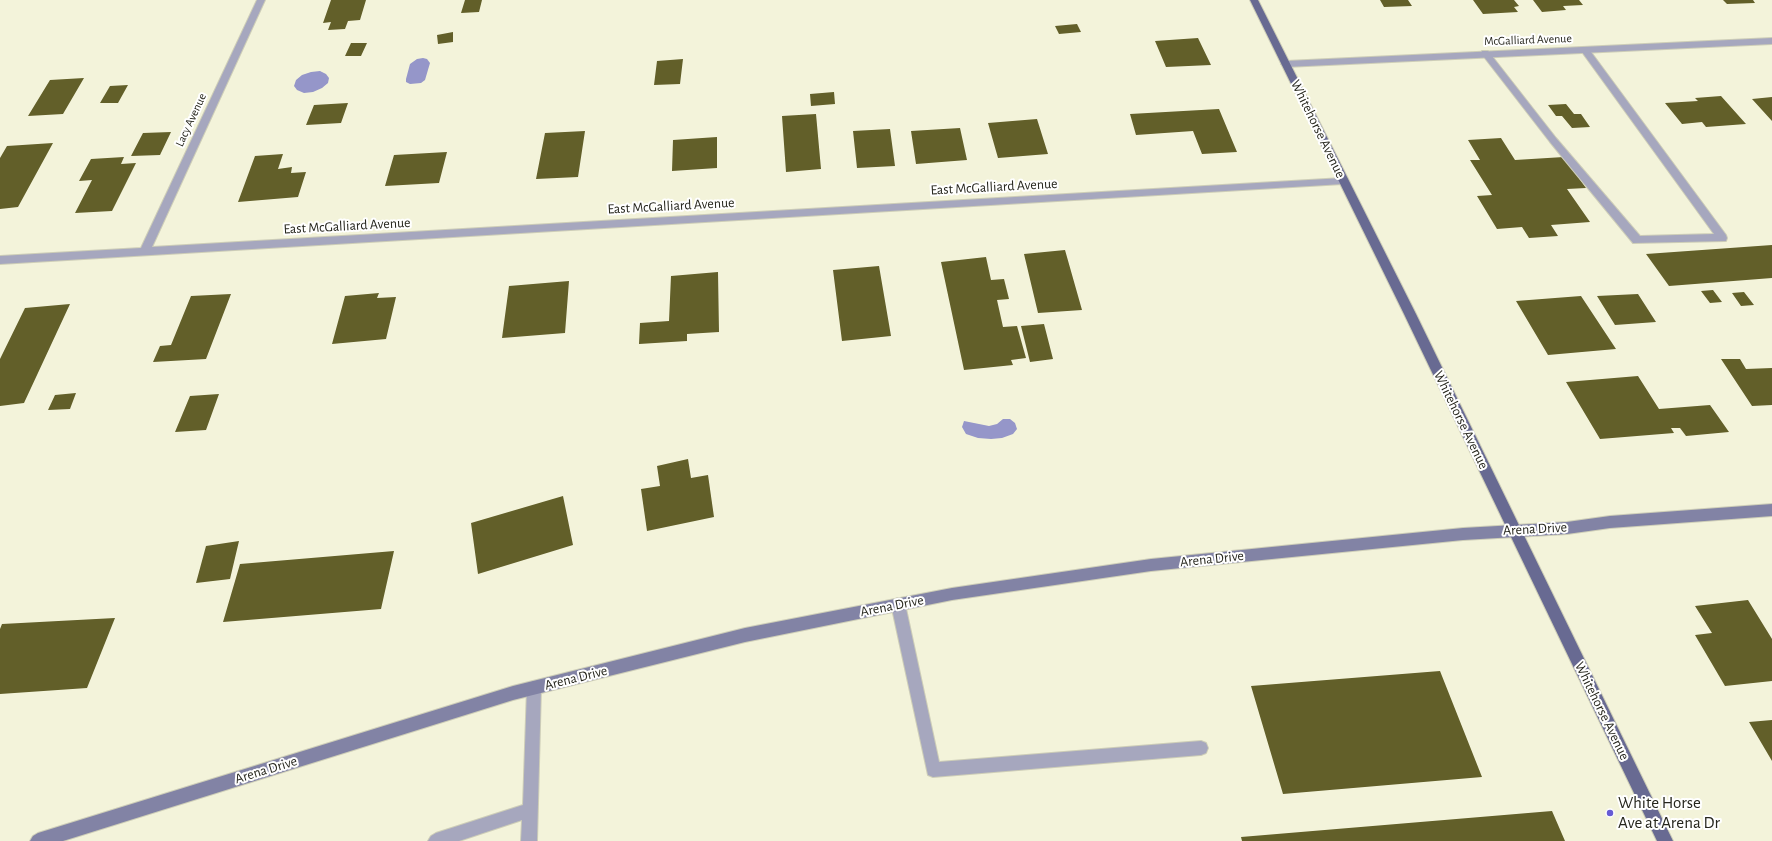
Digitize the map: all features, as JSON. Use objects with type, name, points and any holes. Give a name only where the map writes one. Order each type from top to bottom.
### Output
[{"type":"main road","name":"Whitehorse Avenue","points":[[1254,0],[1410,314],[1664,841]]},
{"type":"main road","name":"Arena Drive","points":[[38,841],[534,688],[745,635],[898,604],[952,594],[1151,564],[1513,530],[1567,528],[1610,522],[1772,510]]},
{"type":"street","name":"Lacy Avenue","points":[[144,252],[261,0]]},
{"type":"street","name":"McGalliard Avenue","points":[[1286,64],[1485,53],[1772,41]]},
{"type":"street","points":[[1485,53],[1553,140],[1637,240],[1722,238],[1585,50]]},
{"type":"street","name":"East McGalliard Avenue","points":[[0,260],[1343,181]]},
{"type":"street","points":[[898,604],[933,770],[1201,748]]},
{"type":"street","points":[[529,841],[534,688]]},
{"type":"street","points":[[436,841],[530,810]]},
{"type":"water","points":[[417,59],[427,59],[430,63],[425,80],[421,83],[410,84],[406,82],[410,64]]},
{"type":"water","points":[[320,71],[326,74],[329,78],[328,83],[322,88],[313,92],[304,93],[297,90],[294,86],[296,80],[302,75]]},
{"type":"water","points":[[1003,419],[1010,419],[1015,423],[1017,429],[1013,434],[1002,438],[978,438],[966,434],[962,427],[964,421],[989,426],[997,424]]},
{"type":"building","points":[[331,0],[366,0],[360,20],[348,21],[345,29],[328,30],[331,22],[323,23]]},
{"type":"building","points":[[465,0],[482,0],[479,12],[461,13]]},
{"type":"building","points":[[1380,0],[1408,0],[1412,6],[1384,7]]},
{"type":"building","points":[[1473,0],[1514,0],[1519,6],[1514,7],[1518,12],[1483,14]]},
{"type":"building","points":[[1533,0],[1579,0],[1583,5],[1563,6],[1566,10],[1542,12]]},
{"type":"building","points":[[1723,0],[1753,0],[1755,3],[1727,4]]},
{"type":"building","points":[[1077,24],[1081,32],[1059,34],[1055,26]]},
{"type":"building","points":[[453,32],[453,42],[438,44],[437,35]]},
{"type":"building","points":[[1198,38],[1211,65],[1166,67],[1155,41]]},
{"type":"building","points":[[351,43],[367,43],[361,56],[345,56]]},
{"type":"building","points":[[683,59],[680,84],[654,85],[657,61]]},
{"type":"building","points":[[84,78],[63,114],[28,116],[50,80]]},
{"type":"building","points":[[128,85],[118,103],[100,103],[110,86]]},
{"type":"building","points":[[834,92],[835,104],[811,106],[810,94]]},
{"type":"building","points":[[1721,96],[1746,124],[1706,127],[1702,122],[1682,124],[1665,103],[1698,101],[1695,98]]},
{"type":"building","points":[[1772,97],[1772,121],[1752,99]]},
{"type":"building","points":[[348,103],[341,123],[306,125],[314,105]]},
{"type":"building","points":[[1566,104],[1574,114],[1581,114],[1590,127],[1572,128],[1562,116],[1556,116],[1548,105]]},
{"type":"building","points":[[1219,109],[1237,152],[1202,154],[1193,131],[1136,135],[1130,114]]},
{"type":"building","points":[[816,114],[821,169],[786,172],[782,116]]},
{"type":"building","points":[[1037,119],[1048,154],[998,158],[988,123]]},
{"type":"building","points":[[960,128],[967,160],[916,164],[911,131]]},
{"type":"building","points":[[890,129],[895,166],[857,168],[853,131]]},
{"type":"building","points":[[585,131],[578,177],[536,179],[545,133]]},
{"type":"building","points":[[171,132],[160,155],[131,156],[143,133]]},
{"type":"building","points":[[717,137],[717,168],[672,171],[673,140]]},
{"type":"building","points":[[1501,138],[1515,160],[1564,157],[1586,188],[1567,189],[1590,222],[1551,225],[1558,236],[1529,238],[1522,227],[1497,229],[1477,196],[1492,195],[1470,160],[1480,160],[1468,140]]},
{"type":"building","points":[[53,143],[18,207],[0,209],[0,158],[7,146]]},
{"type":"building","points":[[447,152],[439,183],[385,186],[394,155]]},
{"type":"building","points":[[283,154],[278,169],[292,167],[291,173],[306,172],[298,197],[238,202],[255,156]]},
{"type":"building","points":[[124,157],[121,164],[136,163],[112,211],[75,213],[92,180],[79,181],[91,159]]},
{"type":"building","points":[[1772,245],[1772,278],[1669,286],[1646,254]]},
{"type":"building","points":[[1065,250],[1082,310],[1038,313],[1024,254]]},
{"type":"building","points":[[986,257],[991,280],[1004,279],[1009,299],[997,300],[1003,327],[1017,326],[1026,358],[1011,360],[1013,365],[964,370],[941,262]]},
{"type":"building","points":[[879,266],[891,336],[842,341],[833,270]]},
{"type":"building","points":[[718,272],[719,332],[687,334],[687,341],[639,344],[640,323],[669,321],[671,276]]},
{"type":"building","points":[[569,281],[565,333],[502,338],[509,286]]},
{"type":"building","points":[[1713,290],[1722,302],[1710,303],[1701,291]]},
{"type":"building","points":[[1744,292],[1754,305],[1741,306],[1732,293]]},
{"type":"building","points":[[379,293],[377,298],[396,297],[386,339],[332,344],[345,296]]},
{"type":"building","points":[[231,294],[206,359],[153,362],[160,346],[171,345],[191,296]]},
{"type":"building","points":[[1638,294],[1656,322],[1615,325],[1597,296]]},
{"type":"building","points":[[1581,296],[1616,349],[1548,355],[1516,301]]},
{"type":"building","points":[[70,304],[24,403],[0,406],[0,359],[25,308]]},
{"type":"building","points":[[1044,324],[1053,359],[1030,362],[1021,326]]},
{"type":"building","points":[[1721,359],[1740,359],[1746,369],[1772,368],[1772,405],[1752,406]]},
{"type":"building","points":[[1638,376],[1659,409],[1710,405],[1729,432],[1686,436],[1680,428],[1671,428],[1674,433],[1600,439],[1566,382]]},
{"type":"building","points":[[76,393],[70,409],[48,410],[55,395]]},
{"type":"building","points":[[219,394],[206,430],[175,432],[190,396]]},
{"type":"building","points":[[688,459],[691,478],[708,475],[714,517],[647,531],[641,489],[660,486],[657,466]]},
{"type":"building","points":[[563,496],[573,545],[478,574],[471,523]]},
{"type":"building","points":[[239,541],[230,579],[196,583],[206,546]]},
{"type":"building","points":[[394,551],[381,609],[223,622],[240,564]]},
{"type":"building","points":[[1748,600],[1772,639],[1772,681],[1725,686],[1695,635],[1712,633],[1695,606]]},
{"type":"building","points":[[115,618],[87,688],[0,694],[0,629],[2,624]]},
{"type":"building","points":[[1440,671],[1482,777],[1283,794],[1251,686]]},
{"type":"building","points":[[1772,720],[1772,761],[1749,722]]},
{"type":"building","points":[[1552,811],[1565,841],[1242,841],[1241,837]]},
{"type":"place","name":"White Horse Ave at Arena Dr","points":[[1610,813]]}]
